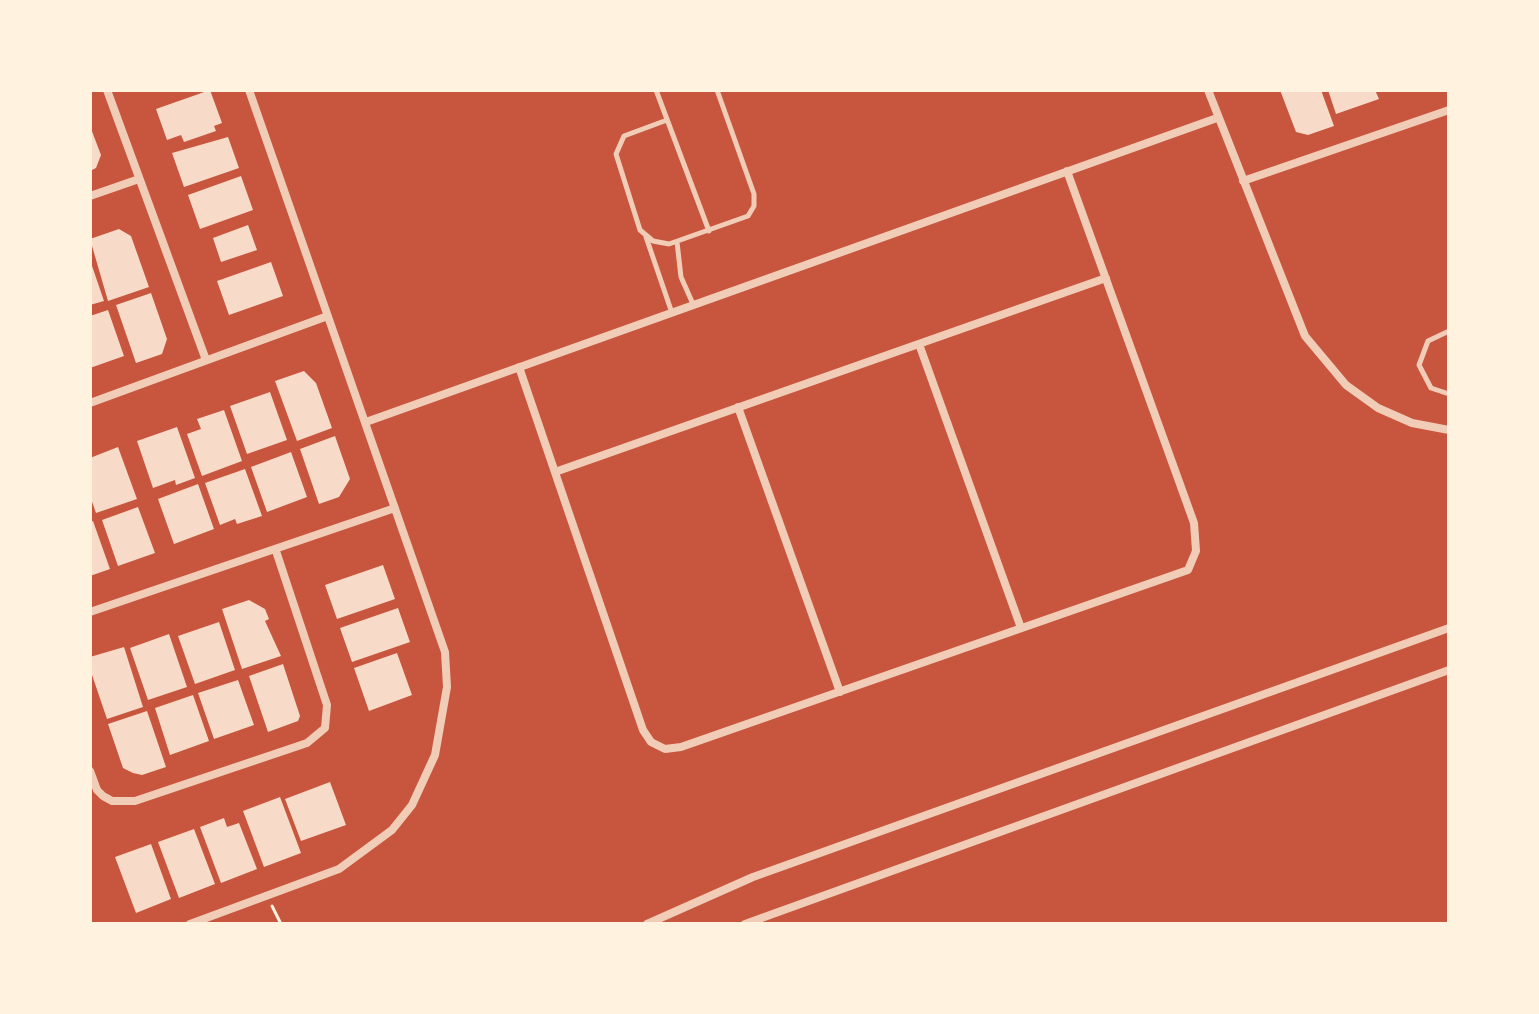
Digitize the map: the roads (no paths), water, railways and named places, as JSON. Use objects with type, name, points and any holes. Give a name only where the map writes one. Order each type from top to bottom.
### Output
[{"type":"street","points":[[107,90],[206,360]]},
{"type":"street","points":[[190,924],[339,869],[370,849],[412,805],[435,755],[447,687],[445,652],[366,422],[325,317],[249,90]]},
{"type":"street","points":[[1208,90],[1305,336],[1346,385],[1378,408],[1412,423],[1449,430]]},
{"type":"street","points":[[1243,181],[1449,110]]},
{"type":"street","points":[[366,422],[1217,118]]},
{"type":"street","points":[[519,367],[643,730],[651,742],[665,749],[681,747],[1188,570],[1196,551],[1194,523],[1067,171]]},
{"type":"street","points":[[90,196],[139,179]]},
{"type":"street","points":[[555,472],[1106,278]]},
{"type":"street","points":[[90,403],[325,317]]},
{"type":"street","points":[[919,344],[1021,628]]},
{"type":"street","points":[[738,407],[840,692]]},
{"type":"street","points":[[90,612],[395,508]]},
{"type":"street","points":[[90,771],[97,790],[103,796],[112,801],[135,801],[307,743],[325,728],[327,705],[276,551]]},
{"type":"street","points":[[647,924],[753,877],[1449,628]]},
{"type":"street","points":[[745,924],[1449,670]]},
{"type":"lane","points":[[656,90],[709,231]]},
{"type":"lane","points":[[667,120],[630,133],[617,147],[616,154],[640,230],[661,243],[677,242],[748,216],[754,200],[717,90]]},
{"type":"lane","points":[[646,236],[672,313]]},
{"type":"lane","points":[[677,242],[681,277],[694,305]]},
{"type":"lane","points":[[1449,331],[1428,341],[1419,365],[1431,388],[1449,394]]}]
